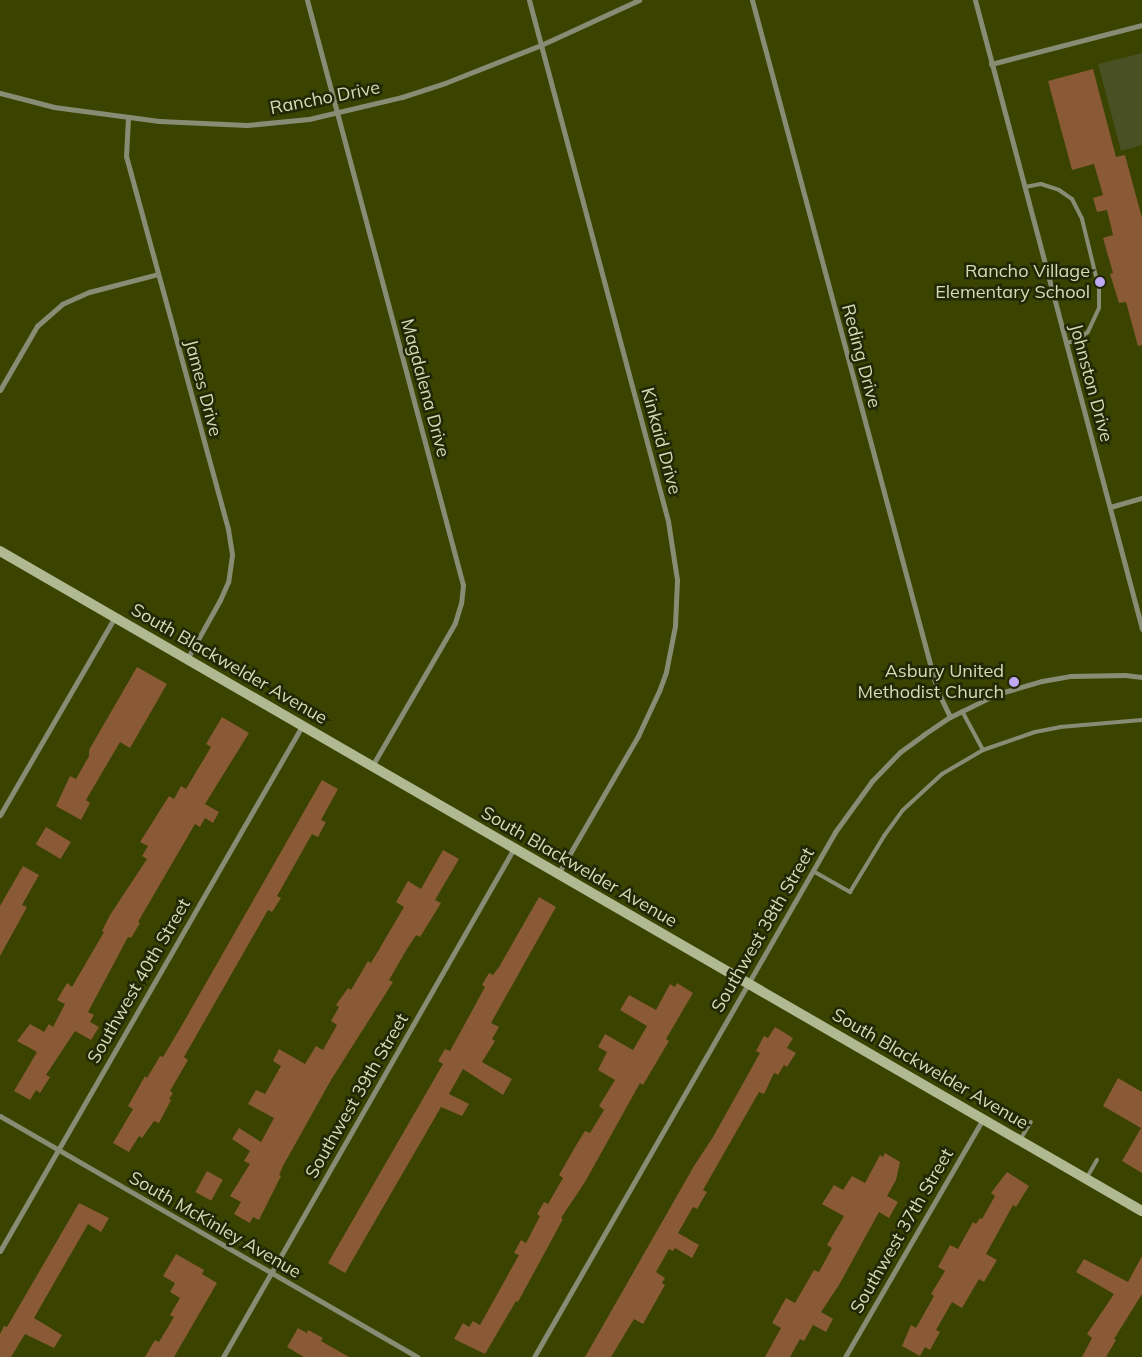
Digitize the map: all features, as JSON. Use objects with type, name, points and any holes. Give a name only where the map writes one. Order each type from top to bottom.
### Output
[{"type":"street","name":"Magdalena Drive","points":[[307,0],[463,585],[461,603],[455,622],[372,766]]},
{"type":"street","name":"Kinkaid Drive","points":[[529,0],[668,521],[677,580],[675,626],[666,672],[659,691],[638,736],[558,874]]},
{"type":"street","name":"Rancho Drive","points":[[0,94],[54,107],[128,118],[247,125],[280,123],[337,113],[402,97],[445,83],[541,45],[639,0]]},
{"type":"street","name":"Reding Drive","points":[[752,0],[937,690],[950,717]]},
{"type":"street","name":"Johnston Drive","points":[[974,0],[1142,629]]},
{"type":"street","points":[[991,64],[1142,25]]},
{"type":"street","name":"James Drive","points":[[128,118],[126,156],[228,530],[232,555],[228,582],[187,659]]},
{"type":"street","points":[[0,390],[38,326],[62,304],[89,292],[158,274]]},
{"type":"street","points":[[1110,507],[1142,498]]},
{"type":"street","name":"South Blackwelder Avenue","points":[[0,551],[1142,1211]]},
{"type":"street","points":[[0,815],[115,617]]},
{"type":"street","name":"Southwest 38th Street","points":[[534,1357],[812,870],[848,811],[872,781],[900,752],[950,717],[997,694],[1042,681],[1094,675],[1142,677]]},
{"type":"street","name":"Southwest 40th Street","points":[[0,1251],[302,726]]},
{"type":"street","name":"Southwest 39th Street","points":[[223,1357],[514,848]]},
{"type":"street","name":"South McKinley Avenue","points":[[0,1116],[417,1357]]},
{"type":"street","name":"Southwest 37th Street","points":[[845,1357],[983,1119]]},
{"type":"lane","points":[[1025,187],[1041,184],[1058,190],[1072,200],[1082,219],[1099,288],[1099,308],[1088,332],[1075,341],[1066,343]]},
{"type":"lane","points":[[962,711],[983,750]]},
{"type":"lane","points":[[812,870],[850,892],[884,836],[903,810],[942,774],[983,750],[1028,734],[1060,726],[1142,720]]},
{"type":"lane","points":[[1020,1140],[1031,1122]]},
{"type":"lane","points":[[1086,1179],[1097,1160]]},
{"type":"green space","points":[[1142,53],[1142,145],[1121,151],[1098,64]]},
{"type":"building","points":[[1093,69],[1116,157],[1125,155],[1142,218],[1142,345],[1138,346],[1126,302],[1119,303],[1110,274],[1113,273],[1103,238],[1113,235],[1107,210],[1097,212],[1093,198],[1103,195],[1094,164],[1072,170],[1048,81]]},
{"type":"building","points":[[137,667],[167,684],[130,748],[120,742],[86,800],[90,803],[81,820],[56,806],[70,776],[76,779],[89,756],[89,750]]},
{"type":"building","points":[[222,717],[249,733],[205,804],[219,812],[213,823],[205,818],[200,827],[195,824],[138,922],[140,923],[131,938],[128,937],[88,1012],[94,1015],[90,1022],[99,1027],[91,1040],[75,1031],[46,1075],[50,1077],[40,1093],[36,1090],[30,1100],[14,1091],[37,1052],[17,1041],[30,1024],[44,1032],[49,1024],[53,1027],[65,1004],[57,1000],[67,983],[72,987],[104,932],[102,931],[110,915],[147,859],[142,856],[148,846],[140,842],[169,796],[174,799],[181,786],[186,789],[211,747],[206,744]]},
{"type":"building","points":[[322,780],[338,789],[321,820],[326,822],[318,837],[312,834],[277,896],[281,898],[272,912],[268,910],[184,1057],[188,1060],[170,1091],[173,1093],[169,1099],[171,1100],[159,1123],[154,1121],[142,1138],[139,1136],[129,1152],[113,1143],[133,1109],[128,1106],[145,1076],[147,1078],[160,1056],[163,1057]]},
{"type":"building","points":[[46,827],[71,842],[61,859],[36,844]]},
{"type":"building","points":[[443,850],[459,859],[435,900],[441,903],[420,937],[416,935],[407,949],[389,980],[393,982],[331,1080],[283,1166],[279,1175],[281,1176],[259,1220],[253,1217],[250,1223],[234,1214],[241,1202],[230,1196],[250,1164],[244,1161],[250,1151],[232,1139],[239,1128],[261,1142],[274,1118],[248,1104],[256,1090],[265,1094],[281,1066],[273,1061],[279,1049],[305,1064],[316,1046],[323,1050],[337,1025],[331,1021],[339,1007],[336,1005],[348,988],[351,990],[368,961],[371,963],[404,907],[396,902],[408,881],[421,889]]},
{"type":"building","points":[[23,866],[39,875],[22,905],[27,907],[0,956],[0,906]]},
{"type":"building","points":[[539,897],[556,907],[491,1023],[499,1027],[492,1039],[495,1041],[482,1062],[512,1079],[503,1095],[463,1069],[449,1094],[469,1104],[462,1116],[441,1107],[345,1273],[328,1263],[443,1064],[438,1061],[445,1049],[450,1051],[485,987],[482,985],[489,973],[493,975],[499,967]]},
{"type":"building","points":[[677,983],[693,993],[666,1039],[669,1041],[643,1085],[640,1083],[585,1182],[561,1218],[563,1219],[518,1302],[516,1301],[485,1354],[454,1339],[463,1323],[469,1327],[473,1321],[480,1325],[519,1255],[514,1253],[521,1240],[526,1243],[540,1216],[537,1214],[544,1202],[548,1204],[563,1178],[559,1175],[578,1142],[585,1131],[590,1133],[604,1110],[599,1106],[615,1080],[598,1070],[607,1052],[598,1047],[605,1034],[633,1050],[647,1026],[620,1010],[629,995],[656,1010],[670,984],[675,987]]},
{"type":"building","points":[[775,1027],[793,1038],[787,1048],[796,1053],[787,1067],[784,1065],[778,1075],[774,1073],[764,1094],[759,1092],[703,1190],[707,1192],[697,1209],[693,1207],[678,1233],[699,1245],[692,1258],[675,1248],[673,1251],[669,1249],[656,1272],[665,1278],[662,1283],[665,1285],[643,1324],[634,1319],[611,1357],[585,1357],[760,1053],[756,1051],[764,1036],[768,1038]]},
{"type":"building","points":[[1118,1078],[1142,1092],[1142,1173],[1122,1161],[1141,1128],[1103,1106]]},
{"type":"building","points":[[885,1153],[900,1162],[896,1180],[887,1196],[898,1202],[889,1218],[879,1212],[839,1285],[821,1312],[833,1319],[826,1332],[813,1325],[804,1341],[800,1339],[790,1357],[765,1357],[781,1328],[772,1323],[786,1298],[795,1303],[814,1270],[819,1272],[832,1248],[827,1245],[844,1216],[822,1204],[834,1185],[843,1190],[852,1176],[865,1183],[880,1155],[883,1157]]},
{"type":"building","points":[[207,1171],[223,1180],[211,1201],[195,1192]]},
{"type":"building","points":[[1007,1172],[1029,1186],[1016,1207],[1013,1205],[986,1254],[997,1260],[984,1282],[979,1279],[962,1308],[952,1302],[936,1330],[940,1332],[930,1350],[925,1347],[920,1356],[902,1346],[911,1325],[916,1328],[934,1296],[931,1294],[945,1271],[938,1267],[950,1245],[958,1249],[973,1222],[976,1224],[980,1218],[982,1219],[995,1196],[991,1193]]},
{"type":"building","points":[[79,1203],[109,1218],[101,1232],[88,1224],[34,1318],[62,1335],[54,1348],[25,1334],[11,1357],[0,1357],[0,1334],[4,1326],[7,1327]]},
{"type":"building","points":[[176,1254],[204,1270],[202,1274],[217,1283],[174,1357],[145,1357],[155,1340],[159,1342],[174,1317],[170,1315],[180,1298],[170,1292],[175,1283],[163,1276]]},
{"type":"building","points":[[1142,1256],[1142,1294],[1114,1339],[1116,1340],[1106,1357],[1082,1357],[1092,1338],[1087,1334],[1114,1294],[1076,1272],[1084,1259],[1128,1282]]},
{"type":"building","points":[[298,1328],[307,1333],[308,1330],[323,1338],[321,1341],[349,1357],[304,1357],[287,1347]]},
{"type":"place","name":"Rancho Village Elementary School","points":[[1100,282]]},
{"type":"place","name":"Asbury United Methodist Church","points":[[1014,682]]}]
